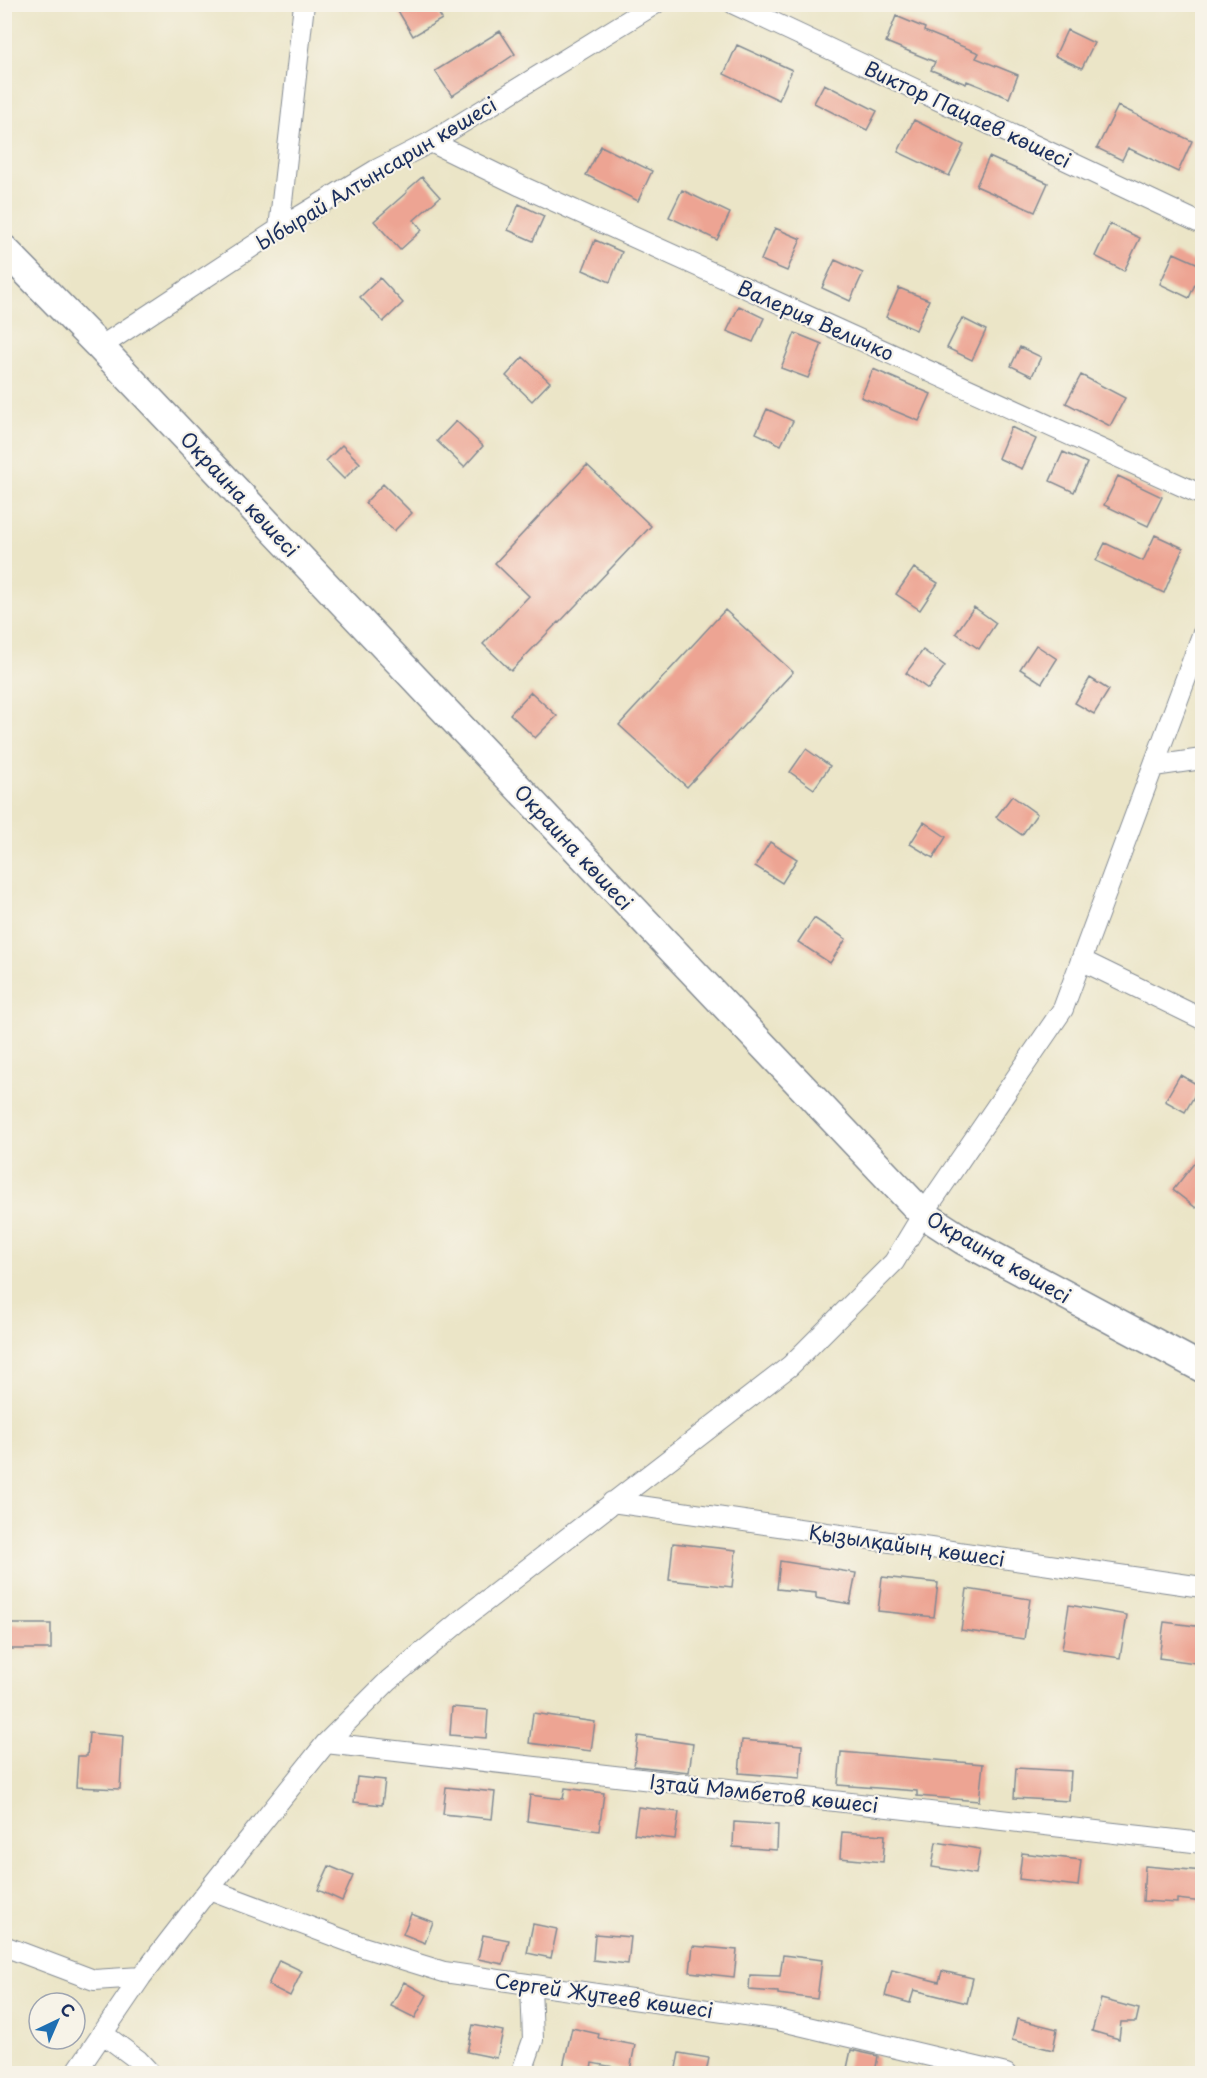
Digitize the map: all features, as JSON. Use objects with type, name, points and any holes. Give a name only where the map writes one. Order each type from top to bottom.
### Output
[{"type":"street","points":[[279,229],[304,4]]},
{"type":"street","name":"Ыбырай Алтынсарин көшесі","points":[[100,347],[279,229],[376,170],[431,142],[655,4]]},
{"type":"street","name":"Виктор Пацаев көшесі","points":[[734,4],[1203,224]]},
{"type":"street","name":"Валерия Величко","points":[[431,142],[531,191],[1203,495]]},
{"type":"street","name":"Окраина көшесі","points":[[4,249],[100,347],[923,1214],[963,1240],[1203,1368]]},
{"type":"street","points":[[75,2073],[141,1977],[209,1889],[326,1743],[389,1680],[465,1617],[790,1366],[894,1262],[923,1214],[1063,1009],[1203,635]]},
{"type":"street","points":[[1154,766],[1203,759]]},
{"type":"street","points":[[1081,960],[1203,1019]]},
{"type":"street","name":"Қызылқайың көшесі","points":[[612,1502],[1203,1587]]},
{"type":"street","name":"Ізтай Мәмбетов көшесі","points":[[326,1743],[1203,1843]]},
{"type":"street","name":"Сергей Жутеев көшесі","points":[[209,1889],[363,1947],[444,1972],[778,2020],[1006,2073]]},
{"type":"street","points":[[4,1946],[94,1980],[141,1977]]},
{"type":"street","points":[[521,2073],[534,2040],[531,1985]]},
{"type":"street","points":[[102,2032],[151,2073]]},
{"type":"building","points":[[394,4],[433,4],[442,19],[413,36]]},
{"type":"building","points":[[896,16],[925,28],[924,31],[979,53],[976,58],[1018,75],[1009,98],[967,81],[966,84],[931,70],[935,62],[886,42]]},
{"type":"building","points":[[1067,30],[1094,43],[1082,68],[1055,56]]},
{"type":"building","points":[[500,31],[515,54],[452,96],[435,71]]},
{"type":"building","points":[[737,45],[792,70],[779,100],[724,74]]},
{"type":"building","points":[[824,84],[877,111],[867,130],[814,103]]},
{"type":"building","points":[[1118,106],[1192,141],[1178,172],[1128,148],[1122,160],[1097,148]]},
{"type":"building","points":[[914,120],[964,145],[949,176],[898,152]]},
{"type":"building","points":[[601,146],[652,171],[638,201],[586,175]]},
{"type":"building","points":[[989,157],[1048,183],[1035,212],[976,186]]},
{"type":"building","points":[[422,177],[440,197],[414,220],[422,230],[400,250],[374,221]]},
{"type":"building","points":[[682,190],[730,213],[717,240],[669,217]]},
{"type":"building","points":[[519,204],[544,216],[533,241],[508,230]]},
{"type":"building","points":[[1110,224],[1140,238],[1124,271],[1095,256]]},
{"type":"building","points":[[775,228],[801,239],[787,271],[761,260]]},
{"type":"building","points":[[595,240],[622,252],[610,282],[583,270]]},
{"type":"building","points":[[1174,253],[1203,266],[1189,298],[1160,284]]},
{"type":"building","points":[[835,260],[863,273],[850,301],[822,288]]},
{"type":"building","points":[[380,278],[403,303],[383,322],[360,297]]},
{"type":"building","points":[[899,288],[929,300],[916,330],[886,317]]},
{"type":"building","points":[[739,306],[764,318],[753,342],[727,331]]},
{"type":"building","points":[[962,318],[986,330],[972,360],[947,348]]},
{"type":"building","points":[[795,333],[822,344],[808,378],[781,368]]},
{"type":"building","points":[[1020,347],[1041,357],[1032,376],[1011,366]]},
{"type":"building","points":[[523,357],[550,382],[532,401],[506,376]]},
{"type":"building","points":[[873,369],[931,394],[919,421],[861,397]]},
{"type":"building","points":[[1081,375],[1125,398],[1110,426],[1066,403]]},
{"type":"building","points":[[767,409],[793,421],[781,445],[756,433]]},
{"type":"building","points":[[456,421],[483,446],[464,467],[437,441]]},
{"type":"building","points":[[1011,427],[1036,439],[1022,469],[998,458]]},
{"type":"building","points":[[342,445],[360,463],[344,479],[326,461]]},
{"type":"building","points":[[1063,452],[1087,463],[1074,492],[1050,481]]},
{"type":"building","points":[[587,465],[651,526],[511,671],[483,644],[529,596],[495,563]]},
{"type":"building","points":[[1118,476],[1162,497],[1148,526],[1104,505]]},
{"type":"building","points":[[383,484],[412,513],[394,531],[365,503]]},
{"type":"building","points":[[1155,535],[1183,548],[1164,593],[1096,561],[1105,543],[1143,561]]},
{"type":"building","points":[[914,568],[938,583],[920,610],[896,594]]},
{"type":"building","points":[[974,607],[996,623],[979,649],[956,633]]},
{"type":"building","points":[[725,610],[793,672],[687,787],[619,725]]},
{"type":"building","points":[[1036,645],[1057,659],[1042,683],[1020,669]]},
{"type":"building","points":[[923,650],[945,666],[928,689],[906,673]]},
{"type":"building","points":[[1090,678],[1109,690],[1094,714],[1075,703]]},
{"type":"building","points":[[531,692],[557,716],[535,738],[510,714]]},
{"type":"building","points":[[806,749],[830,766],[814,789],[790,772]]},
{"type":"building","points":[[1012,796],[1037,814],[1022,835],[996,817]]},
{"type":"building","points":[[924,822],[946,837],[933,858],[910,844]]},
{"type":"building","points":[[770,842],[797,859],[782,883],[755,866]]},
{"type":"building","points":[[814,918],[846,939],[830,963],[798,942]]},
{"type":"building","points":[[1180,1075],[1200,1086],[1185,1112],[1165,1101]]},
{"type":"building","points":[[1203,1152],[1203,1199],[1196,1208],[1173,1190]]},
{"type":"building","points":[[673,1543],[736,1550],[732,1587],[669,1580]]},
{"type":"building","points":[[780,1561],[856,1573],[850,1604],[816,1598],[816,1593],[777,1589]]},
{"type":"building","points":[[882,1577],[938,1583],[934,1617],[878,1611]]},
{"type":"building","points":[[967,1589],[1030,1599],[1024,1639],[961,1630]]},
{"type":"building","points":[[1069,1605],[1127,1615],[1120,1658],[1062,1649]]},
{"type":"building","points":[[1164,1622],[1203,1627],[1203,1664],[1159,1658]]},
{"type":"building","points":[[4,1624],[51,1624],[51,1649],[4,1649]]},
{"type":"building","points":[[452,1707],[488,1710],[486,1738],[450,1735]]},
{"type":"building","points":[[533,1713],[595,1722],[591,1751],[529,1743]]},
{"type":"building","points":[[89,1733],[123,1736],[120,1789],[76,1787],[78,1756],[87,1756]]},
{"type":"building","points":[[638,1736],[693,1744],[689,1772],[634,1766]]},
{"type":"building","points":[[742,1740],[802,1745],[800,1778],[739,1773]]},
{"type":"building","points":[[841,1752],[983,1764],[979,1801],[917,1796],[917,1791],[838,1785]]},
{"type":"building","points":[[1016,1768],[1071,1771],[1069,1801],[1014,1798]]},
{"type":"building","points":[[357,1777],[385,1780],[382,1805],[354,1802]]},
{"type":"building","points":[[446,1787],[495,1792],[492,1819],[443,1814]]},
{"type":"building","points":[[565,1788],[604,1793],[599,1831],[527,1821],[530,1795],[563,1799]]},
{"type":"building","points":[[638,1807],[679,1812],[675,1839],[634,1834]]},
{"type":"building","points":[[734,1822],[778,1825],[777,1850],[733,1847]]},
{"type":"building","points":[[842,1832],[885,1835],[883,1862],[840,1858]]},
{"type":"building","points":[[936,1842],[980,1849],[976,1874],[932,1867]]},
{"type":"building","points":[[1022,1853],[1081,1860],[1078,1886],[1019,1879]]},
{"type":"building","points":[[329,1866],[353,1876],[342,1901],[318,1890]]},
{"type":"building","points":[[1145,1866],[1203,1871],[1203,1902],[1177,1899],[1177,1903],[1143,1901]]},
{"type":"building","points":[[411,1914],[433,1922],[425,1943],[403,1934]]},
{"type":"building","points":[[533,1924],[557,1929],[551,1958],[527,1953]]},
{"type":"building","points":[[595,1934],[631,1937],[628,1964],[593,1960]]},
{"type":"building","points":[[483,1935],[509,1940],[503,1964],[478,1959]]},
{"type":"building","points":[[693,1946],[737,1950],[734,1977],[690,1972]]},
{"type":"building","points":[[783,1955],[822,1960],[817,1999],[778,1994],[778,1992],[749,1990],[750,1975],[780,1976]]},
{"type":"building","points":[[279,1960],[302,1971],[290,1996],[268,1985]]},
{"type":"building","points":[[892,1970],[939,1982],[942,1971],[973,1978],[967,2003],[914,1990],[910,2003],[885,1996]]},
{"type":"building","points":[[404,1982],[427,1995],[415,2018],[391,2006]]},
{"type":"building","points":[[1101,1999],[1139,2009],[1136,2022],[1121,2022],[1119,2039],[1092,2031]]},
{"type":"building","points":[[1017,2019],[1057,2029],[1053,2050],[1012,2040]]},
{"type":"building","points":[[473,2025],[503,2031],[497,2058],[467,2052]]},
{"type":"building","points":[[572,2028],[599,2034],[598,2038],[635,2045],[630,2070],[592,2063],[590,2073],[563,2067]]},
{"type":"building","points":[[851,2050],[878,2056],[875,2073],[846,2073]]},
{"type":"building","points":[[679,2053],[709,2058],[706,2073],[675,2073]]}]
